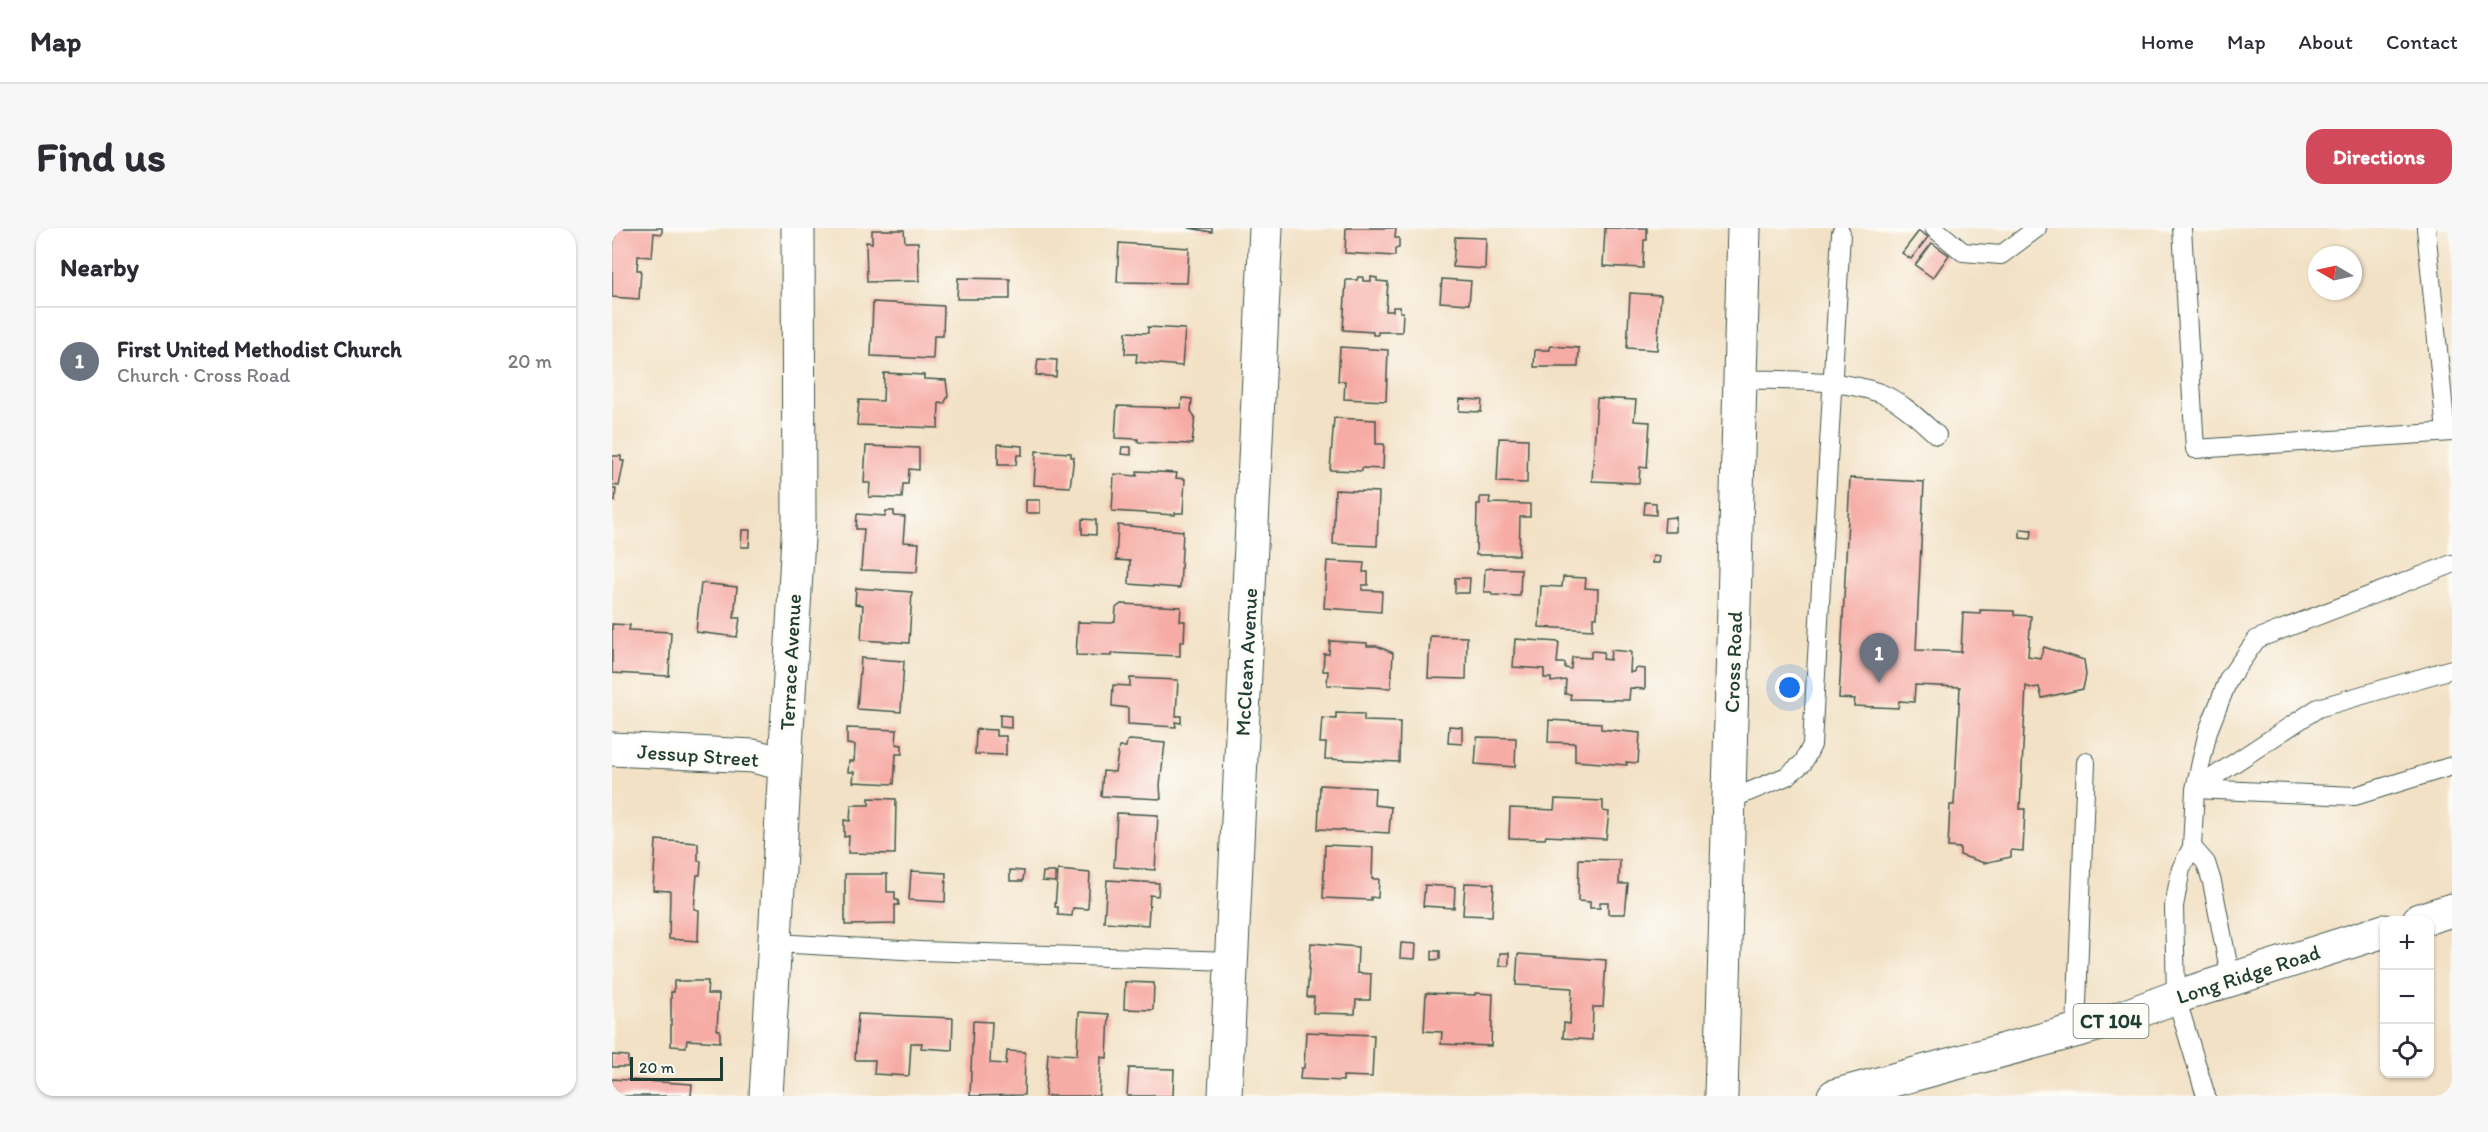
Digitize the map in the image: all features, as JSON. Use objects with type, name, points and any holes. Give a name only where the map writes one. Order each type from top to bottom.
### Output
[{"type":"street","name":"Terrace Avenue","points":[[766,1096],[799,520],[798,228]]},
{"type":"street","name":"McClean Avenue","points":[[1225,1096],[1266,228]]},
{"type":"street","name":"Cross Road","points":[[1721,1096],[1744,228]]},
{"type":"street","name":"Jessup Street","points":[[612,749],[753,756],[784,764]]},
{"type":"street","points":[[2434,916],[2452,910]]},
{"type":"street","name":"Long Ridge Road","points":[[1834,1096],[2115,1020],[2176,997],[2380,934]]},
{"type":"lane","points":[[1934,228],[1963,252],[2001,255],[2037,228]]},
{"type":"lane","points":[[2182,228],[2195,449],[2449,432],[2426,228]]},
{"type":"lane","points":[[1729,800],[1787,776],[1803,763],[1812,745],[1841,233]]},
{"type":"lane","points":[[1741,379],[1834,383],[1881,393],[1903,406],[1937,435]]},
{"type":"lane","points":[[2206,1096],[2176,997],[2174,906],[2181,870],[2192,847],[2195,789],[2208,731],[2229,678],[2257,639],[2452,564]]},
{"type":"lane","points":[[2195,789],[2318,708],[2452,669]]},
{"type":"lane","points":[[2076,1030],[2086,762]]},
{"type":"lane","points":[[2195,789],[2355,796],[2452,765]]},
{"type":"lane","points":[[2192,847],[2206,863],[2212,882],[2231,980]]},
{"type":"lane","points":[[775,943],[920,951],[1232,961]]},
{"type":"building","points":[[616,228],[662,228],[662,234],[654,233],[652,257],[638,256],[637,270],[641,270],[639,299],[612,297],[612,253]]},
{"type":"building","points":[[1189,228],[1212,228],[1212,232]]},
{"type":"building","points":[[1346,228],[1396,228],[1395,238],[1399,238],[1399,248],[1395,249],[1395,256],[1345,253]]},
{"type":"building","points":[[1605,228],[1647,228],[1643,268],[1603,266]]},
{"type":"building","points":[[872,230],[904,230],[905,242],[918,242],[919,281],[867,282],[866,242],[872,243]]},
{"type":"building","points":[[1919,231],[1928,237],[1911,259],[1902,253]]},
{"type":"building","points":[[1455,237],[1486,238],[1485,269],[1453,267]]},
{"type":"building","points":[[1119,243],[1189,248],[1187,283],[1117,282]]},
{"type":"building","points":[[1932,243],[1949,255],[1933,278],[1915,265]]},
{"type":"building","points":[[1358,277],[1363,277],[1363,281],[1371,281],[1371,277],[1377,278],[1377,281],[1388,282],[1386,311],[1393,311],[1393,307],[1400,307],[1400,312],[1403,312],[1402,332],[1378,332],[1378,335],[1373,335],[1373,332],[1343,330],[1346,280],[1357,280]]},
{"type":"building","points":[[958,278],[1010,279],[1010,299],[957,299]]},
{"type":"building","points":[[1442,279],[1471,281],[1469,304],[1440,302]]},
{"type":"building","points":[[1630,293],[1661,295],[1657,350],[1627,348]]},
{"type":"building","points":[[873,302],[944,306],[943,336],[934,336],[933,359],[871,356]]},
{"type":"building","points":[[1148,327],[1185,329],[1182,366],[1136,362],[1137,354],[1125,354],[1126,332],[1148,333]]},
{"type":"building","points":[[1550,346],[1579,348],[1578,367],[1534,367],[1535,350],[1550,350]]},
{"type":"building","points":[[1340,347],[1388,350],[1386,401],[1344,399],[1345,381],[1338,381]]},
{"type":"building","points":[[1038,359],[1057,360],[1056,377],[1036,375]]},
{"type":"building","points":[[884,373],[924,375],[924,379],[946,380],[948,396],[944,404],[939,403],[938,428],[857,425],[859,400],[883,401]]},
{"type":"building","points":[[1182,398],[1192,399],[1191,411],[1195,417],[1192,444],[1138,442],[1138,439],[1115,438],[1117,406],[1181,408]]},
{"type":"building","points":[[1597,398],[1636,400],[1634,421],[1650,422],[1647,468],[1640,467],[1639,483],[1592,481]]},
{"type":"building","points":[[1460,399],[1482,400],[1481,412],[1459,411]]},
{"type":"building","points":[[1334,418],[1376,420],[1376,444],[1384,444],[1383,469],[1330,470]]},
{"type":"building","points":[[1499,438],[1528,439],[1527,483],[1497,482]]},
{"type":"building","points":[[998,444],[1022,446],[1022,455],[1017,455],[1016,465],[998,465]]},
{"type":"building","points":[[866,446],[919,448],[919,470],[909,469],[908,484],[903,484],[902,498],[869,497],[870,483],[864,483]]},
{"type":"building","points":[[1122,447],[1131,447],[1131,455],[1121,454]]},
{"type":"building","points":[[1036,451],[1071,453],[1071,457],[1074,457],[1070,487],[1034,485]]},
{"type":"building","points":[[612,456],[621,456],[621,461],[624,461],[619,486],[612,485]]},
{"type":"building","points":[[1137,471],[1177,473],[1176,478],[1185,479],[1183,513],[1175,513],[1175,515],[1112,511],[1114,474],[1137,476]]},
{"type":"building","points":[[1850,478],[1924,482],[1916,650],[1961,652],[1963,613],[1980,614],[1980,610],[2014,611],[2014,615],[2031,616],[2028,656],[2040,658],[2044,647],[2084,660],[2086,675],[2083,689],[2042,698],[2039,687],[2026,686],[2020,809],[2025,809],[2023,851],[2011,850],[2011,857],[1984,863],[1960,855],[1960,848],[1948,847],[1950,805],[1954,805],[1960,687],[1915,685],[1914,702],[1899,701],[1898,708],[1854,706],[1855,699],[1839,698]]},
{"type":"building","points":[[612,489],[616,489],[615,501],[612,500]]},
{"type":"building","points":[[1335,490],[1379,492],[1377,546],[1333,544]]},
{"type":"building","points":[[1480,497],[1490,497],[1489,503],[1530,504],[1530,517],[1520,517],[1519,555],[1476,555],[1477,504],[1480,504]]},
{"type":"building","points":[[1026,500],[1040,500],[1040,513],[1026,513]]},
{"type":"building","points":[[1645,502],[1656,503],[1656,515],[1644,514]]},
{"type":"building","points":[[886,511],[894,511],[894,516],[905,517],[903,542],[919,543],[917,572],[861,570],[864,529],[856,529],[857,514],[885,516]]},
{"type":"building","points":[[1676,517],[1676,532],[1664,532],[1665,518]]},
{"type":"building","points":[[1082,519],[1096,520],[1096,535],[1082,534]]},
{"type":"building","points":[[1118,525],[1183,531],[1180,588],[1129,584],[1130,561],[1116,560]]},
{"type":"building","points":[[2020,529],[2032,530],[2031,539],[2020,538]]},
{"type":"building","points":[[742,530],[750,530],[749,547],[741,547]]},
{"type":"building","points":[[1653,556],[1660,557],[1659,563],[1652,563]]},
{"type":"building","points":[[1327,561],[1364,563],[1363,572],[1368,572],[1368,585],[1362,585],[1362,590],[1382,591],[1381,612],[1324,608]]},
{"type":"building","points":[[1485,569],[1521,569],[1520,596],[1492,595],[1491,592],[1484,592]]},
{"type":"building","points":[[1563,577],[1586,578],[1585,588],[1598,589],[1597,617],[1593,617],[1593,630],[1539,627],[1541,586],[1562,587]]},
{"type":"building","points":[[1455,578],[1470,578],[1469,593],[1455,593]]},
{"type":"building","points":[[701,583],[737,587],[734,618],[740,618],[737,637],[696,632]]},
{"type":"building","points":[[856,588],[912,592],[909,643],[861,640],[863,605],[855,604]]},
{"type":"building","points":[[1121,604],[1181,607],[1180,621],[1185,621],[1184,642],[1180,642],[1180,656],[1111,653],[1111,656],[1076,655],[1078,622],[1112,623],[1115,621],[1116,608]]},
{"type":"building","points":[[612,624],[630,625],[629,630],[671,632],[669,676],[612,673]]},
{"type":"building","points":[[1430,636],[1467,637],[1466,679],[1428,678]]},
{"type":"building","points":[[1515,639],[1559,642],[1557,663],[1565,663],[1565,668],[1571,669],[1572,657],[1591,658],[1591,651],[1604,652],[1603,659],[1610,660],[1611,650],[1631,652],[1630,672],[1634,672],[1635,668],[1645,669],[1645,689],[1630,688],[1629,700],[1570,699],[1571,694],[1565,694],[1566,680],[1551,682],[1551,678],[1544,678],[1544,669],[1513,667]]},
{"type":"building","points":[[1330,641],[1367,643],[1367,646],[1377,646],[1393,653],[1391,688],[1327,685],[1328,671],[1323,671],[1324,654],[1329,654]]},
{"type":"building","points":[[861,658],[904,661],[901,712],[857,709]]},
{"type":"building","points":[[1130,678],[1178,680],[1176,716],[1181,716],[1181,723],[1175,722],[1176,727],[1128,724],[1128,708],[1112,706],[1113,685],[1130,686]]},
{"type":"building","points":[[1336,713],[1364,714],[1364,721],[1400,722],[1399,762],[1325,759],[1326,743],[1320,743],[1322,718],[1336,719]]},
{"type":"building","points":[[1000,715],[1011,716],[1011,728],[1000,727]]},
{"type":"building","points":[[1549,720],[1601,723],[1601,729],[1640,733],[1638,763],[1626,762],[1627,765],[1575,761],[1575,743],[1548,742]]},
{"type":"building","points":[[1449,726],[1462,727],[1462,744],[1448,743]]},
{"type":"building","points":[[847,728],[897,730],[896,744],[902,745],[902,754],[896,754],[894,784],[853,782],[854,772],[848,772],[849,761],[854,761],[855,745],[847,744]]},
{"type":"building","points":[[976,729],[996,730],[996,736],[1006,736],[1006,755],[975,754]]},
{"type":"building","points":[[1477,737],[1516,738],[1515,767],[1475,764]]},
{"type":"building","points":[[1127,741],[1165,743],[1160,785],[1161,799],[1101,796],[1103,771],[1115,772],[1119,747],[1126,747]]},
{"type":"building","points":[[1320,785],[1375,788],[1374,805],[1391,807],[1389,833],[1318,829]]},
{"type":"building","points":[[869,798],[896,799],[895,854],[848,853],[849,836],[844,837],[844,820],[850,821],[851,805],[869,805]]},
{"type":"building","points":[[1555,799],[1603,801],[1603,811],[1609,812],[1606,839],[1546,836],[1545,839],[1509,838],[1510,808],[1554,810]]},
{"type":"building","points":[[1117,813],[1158,815],[1155,870],[1114,867]]},
{"type":"building","points":[[656,840],[698,843],[698,861],[701,861],[700,875],[697,875],[694,909],[699,910],[698,941],[669,939],[670,891],[653,890]]},
{"type":"building","points":[[1325,845],[1373,847],[1372,879],[1379,879],[1378,898],[1371,897],[1371,900],[1323,898]]},
{"type":"building","points":[[1579,859],[1620,860],[1619,884],[1628,884],[1625,914],[1608,914],[1608,902],[1600,902],[1600,908],[1590,908],[1590,902],[1578,901]]},
{"type":"building","points":[[1010,870],[1024,871],[1023,881],[1010,881]]},
{"type":"building","points":[[1058,870],[1090,873],[1088,909],[1073,908],[1072,916],[1058,915],[1058,907],[1055,907]]},
{"type":"building","points":[[911,871],[946,873],[945,902],[909,900]]},
{"type":"building","points":[[1043,872],[1055,872],[1055,882],[1042,881]]},
{"type":"building","points":[[845,874],[887,874],[887,892],[895,892],[895,900],[898,900],[899,905],[895,905],[895,924],[845,925]]},
{"type":"building","points":[[1107,880],[1159,883],[1158,896],[1150,895],[1148,925],[1104,922]]},
{"type":"building","points":[[1465,883],[1494,884],[1492,916],[1463,915]]},
{"type":"building","points":[[1425,885],[1455,887],[1454,908],[1423,906]]},
{"type":"building","points":[[1311,943],[1358,947],[1357,973],[1371,974],[1370,1000],[1356,1000],[1355,1014],[1313,1013],[1314,997],[1307,997]]},
{"type":"building","points":[[1401,943],[1416,944],[1415,959],[1400,958]]},
{"type":"building","points":[[1432,951],[1440,951],[1440,959],[1432,960]]},
{"type":"building","points":[[1500,953],[1509,953],[1509,966],[1499,966]]},
{"type":"building","points":[[1518,954],[1606,960],[1603,1007],[1593,1007],[1592,1040],[1563,1038],[1564,1023],[1570,1024],[1572,988],[1516,985]]},
{"type":"building","points":[[674,981],[708,981],[707,994],[719,994],[717,1030],[720,1030],[720,1042],[687,1040],[686,1047],[671,1046],[671,992],[674,992]]},
{"type":"building","points":[[1125,982],[1154,983],[1153,1010],[1124,1009]]},
{"type":"building","points":[[1426,993],[1493,994],[1491,1046],[1441,1044],[1442,1032],[1424,1031]]},
{"type":"building","points":[[1079,1012],[1109,1014],[1107,1058],[1101,1057],[1099,1096],[1045,1096],[1048,1053],[1077,1055]]},
{"type":"building","points":[[858,1014],[953,1018],[952,1050],[921,1048],[922,1043],[911,1043],[909,1076],[874,1074],[875,1060],[855,1060]]},
{"type":"building","points":[[973,1021],[992,1022],[990,1063],[1006,1064],[1007,1051],[1025,1052],[1024,1095],[970,1096]]},
{"type":"building","points":[[1306,1032],[1374,1035],[1372,1077],[1343,1076],[1343,1081],[1300,1079],[1301,1068],[1304,1068]]},
{"type":"building","points":[[612,1055],[628,1056],[628,1067],[612,1067]]},
{"type":"building","points":[[1129,1068],[1174,1069],[1173,1096],[1127,1096]]},
{"type":"building","points":[[612,1079],[692,1084],[691,1096],[612,1096]]},
{"type":"place","name":"First United Methodist Church","points":[[1879,683]]}]
